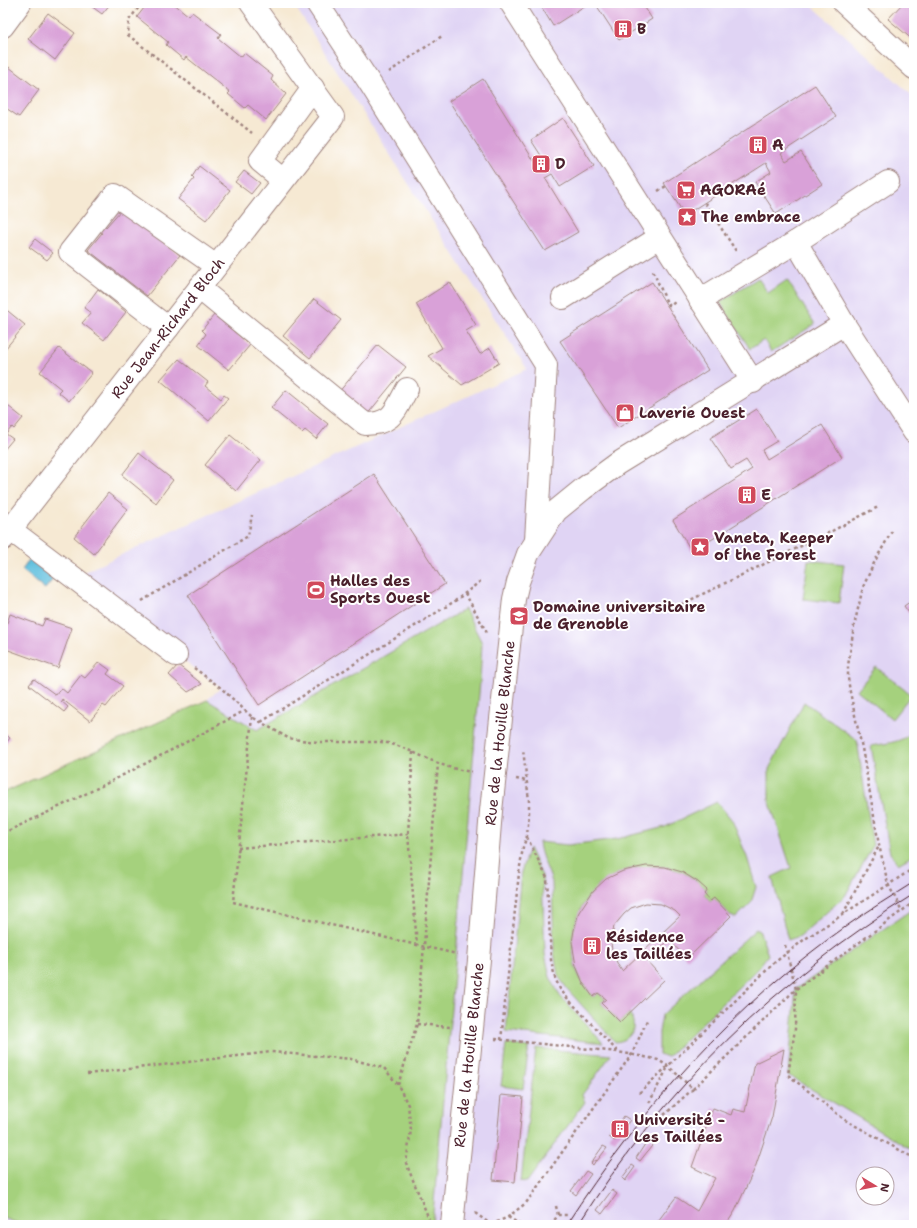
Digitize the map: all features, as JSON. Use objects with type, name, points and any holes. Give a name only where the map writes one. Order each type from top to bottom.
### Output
[{"type":"street","points":[[3,26],[20,3]]},
{"type":"street","points":[[252,3],[313,88],[260,161],[283,180]]},
{"type":"street","points":[[317,3],[371,85],[546,365],[536,540]]},
{"type":"street","points":[[511,3],[652,242],[700,300],[753,382]]},
{"type":"street","points":[[844,3],[914,68]]},
{"type":"street","name":"Rue Jean-Richard Bloch","points":[[5,531],[168,328],[333,116],[313,88]]},
{"type":"street","points":[[700,300],[796,242],[888,182]]},
{"type":"street","points":[[168,328],[70,252],[115,195],[216,266]]},
{"type":"street","points":[[562,298],[652,242]]},
{"type":"street","points":[[796,242],[848,330],[914,432]]},
{"type":"street","points":[[199,288],[365,424],[385,422],[391,417],[407,389]]},
{"type":"street","name":"Rue de la Houille Blanche","points":[[452,1225],[479,960],[490,811],[514,600],[521,571],[528,554],[556,511],[583,489],[618,464],[753,382],[848,330]]},
{"type":"street","points":[[5,531],[122,614],[176,655]]},
{"type":"path","points":[[142,3],[129,20],[128,35],[270,147]]},
{"type":"path","points":[[705,203],[749,271]]},
{"type":"path","points":[[652,242],[665,299],[670,306],[673,303]]},
{"type":"path","points":[[670,610],[878,507]]},
{"type":"path","points":[[122,614],[248,536],[252,515]]},
{"type":"path","points":[[892,531],[875,561],[863,587],[854,626],[848,666],[850,692],[862,748],[879,845],[888,884],[902,911]]},
{"type":"path","points":[[261,722],[455,601],[482,580]]},
{"type":"path","points":[[176,655],[221,688],[252,717],[282,735],[293,739],[318,742],[382,742],[400,746],[453,768],[527,781]]},
{"type":"path","points":[[3,833],[46,814],[182,745],[244,711]]},
{"type":"path","points":[[252,717],[233,902],[479,960]]},
{"type":"path","points":[[501,1040],[520,864],[523,847],[527,836],[529,813],[527,781],[522,744]]},
{"type":"path","points":[[413,752],[408,834],[417,945]]},
{"type":"path","points":[[398,1086],[417,1024],[438,763]]},
{"type":"path","points":[[238,848],[408,834]]},
{"type":"path","points":[[527,836],[546,878],[550,960],[555,978],[560,989],[568,999],[618,1052]]},
{"type":"path","points":[[843,914],[879,845]]},
{"type":"path","points":[[639,1092],[787,952],[914,868]]},
{"type":"path","points":[[664,1115],[693,1089],[796,989],[914,902]]},
{"type":"path","points":[[785,945],[796,989],[795,1029],[788,1074],[844,1120],[914,1158]]},
{"type":"path","points":[[491,1225],[508,1216],[526,1202],[632,1054],[648,1018]]},
{"type":"path","points":[[417,1024],[451,1027]]},
{"type":"path","points":[[471,1037],[618,1052],[658,1060],[668,1066],[693,1089]]},
{"type":"path","points":[[88,1074],[272,1052],[352,1059],[384,1068],[398,1086],[408,1105],[411,1130],[406,1163],[431,1225]]},
{"type":"path","points":[[649,1103],[668,1066]]},
{"type":"path","points":[[551,1225],[558,1215],[556,1206]]},
{"type":"path","points":[[558,1215],[567,1215]]},
{"type":"path","points":[[508,1216],[521,1225]]},
{"type":"path","points":[[3,1223],[8,1225]]},
{"type":"shaded area","name":"Domaine universitaire de Grenoble","points":[[293,3],[809,3],[914,97],[914,1225],[3,1225],[3,793],[207,700],[221,688],[73,577],[527,369]]},
{"type":"green space","points":[[758,278],[768,293],[787,280],[815,324],[771,352],[764,340],[750,349],[720,302]]},
{"type":"green space","points":[[808,560],[844,564],[839,603],[803,599]]},
{"type":"green space","points":[[465,609],[482,643],[480,682],[432,1225],[23,1225],[3,1218],[3,793],[207,700],[257,730]]},
{"type":"green space","points":[[876,667],[911,695],[892,719],[857,690]]},
{"type":"green space","points":[[804,702],[857,740],[873,846],[845,896],[800,936],[788,940],[772,877],[791,868],[769,800],[769,769]]},
{"type":"green space","points":[[914,729],[914,855],[898,864],[890,853],[871,746],[900,740],[910,734]]},
{"type":"green space","points":[[717,802],[732,820],[747,857],[756,887],[751,903],[736,918],[731,916],[714,898],[710,901],[704,894],[707,890],[689,876],[671,868],[653,866],[635,868],[619,873],[605,881],[593,891],[584,903],[577,917],[573,948],[575,965],[580,978],[593,997],[598,993],[606,999],[601,1003],[620,1022],[629,1013],[632,1018],[632,1032],[625,1039],[615,1042],[568,990],[558,976],[554,952],[552,882],[542,857],[539,842],[568,845],[617,839],[665,827]]},
{"type":"green space","points":[[529,848],[542,876],[545,954],[550,977],[560,996],[603,1043],[506,1032],[521,872]]},
{"type":"green space","points":[[914,908],[914,1151],[788,1075],[796,989]]},
{"type":"green space","points":[[756,929],[760,932],[768,955],[758,968],[668,1057],[659,1054],[659,1032],[662,1015]]},
{"type":"green space","points":[[506,1044],[529,1047],[523,1089],[501,1086]]},
{"type":"green space","points":[[536,1048],[611,1055],[582,1095],[585,1102],[527,1182],[521,1181]]},
{"type":"water","points":[[30,559],[53,579],[45,589],[22,570]]},
{"type":"building","points":[[87,3],[111,3],[102,14]]},
{"type":"building","points":[[148,3],[173,3],[189,16],[192,12],[221,34],[218,38],[241,57],[244,53],[273,76],[271,80],[286,94],[266,120],[248,105],[245,108],[228,94],[230,92],[186,57],[184,60],[166,45],[168,42],[137,17]]},
{"type":"building","points":[[539,3],[585,3],[586,5],[553,26]]},
{"type":"building","name":"B","points":[[595,3],[642,3],[652,19],[619,40]]},
{"type":"building","points":[[903,3],[914,3],[914,41],[888,19]]},
{"type":"building","points":[[48,13],[75,33],[55,60],[28,39]]},
{"type":"building","points":[[9,67],[39,90],[19,117],[3,106],[3,75]]},
{"type":"building","name":"D","points":[[483,79],[534,161],[542,157],[531,140],[563,118],[594,166],[560,187],[552,174],[545,178],[578,232],[545,251],[449,101]]},
{"type":"building","name":"A","points":[[815,85],[836,117],[781,153],[786,161],[801,152],[822,184],[776,214],[755,182],[771,172],[766,163],[685,215],[664,183]]},
{"type":"building","points":[[199,166],[230,190],[206,220],[178,199],[194,179],[192,177]]},
{"type":"building","points":[[244,171],[260,183],[251,194],[235,182]]},
{"type":"building","points":[[122,209],[180,255],[147,296],[88,250],[102,233],[100,232],[104,226],[106,227]]},
{"type":"building","points":[[35,239],[53,253],[47,260],[29,247]]},
{"type":"building","points":[[450,282],[476,325],[466,331],[480,354],[490,348],[499,363],[462,385],[428,356],[442,348],[416,304]]},
{"type":"building","points":[[652,282],[708,370],[618,428],[560,341]]},
{"type":"building","points":[[98,289],[126,312],[104,340],[82,323],[91,313],[84,308]]},
{"type":"building","points":[[314,299],[341,320],[310,358],[283,336]]},
{"type":"building","points":[[3,307],[25,325],[5,349],[3,347]]},
{"type":"building","points":[[214,315],[250,345],[229,370],[198,345],[206,334],[202,330]]},
{"type":"building","points":[[378,345],[406,367],[366,416],[338,393]]},
{"type":"building","points":[[59,348],[92,373],[69,401],[58,392],[61,389],[40,372]]},
{"type":"building","points":[[179,359],[208,382],[205,386],[221,399],[224,395],[228,398],[209,421],[160,380]]},
{"type":"building","points":[[286,390],[328,424],[316,439],[305,430],[302,433],[271,408]]},
{"type":"building","points":[[3,402],[23,418],[14,429],[12,427],[6,434],[13,439],[3,451]]},
{"type":"building","name":"E","points":[[757,409],[777,441],[762,450],[767,459],[822,425],[842,457],[692,552],[673,520],[752,469],[746,460],[731,469],[710,438]]},
{"type":"building","points":[[230,435],[261,460],[236,491],[205,465]]},
{"type":"building","points":[[139,453],[173,480],[156,503],[122,475]]},
{"type":"building","name":"Halles des Sports Ouest","points":[[374,474],[445,584],[259,705],[188,595]]},
{"type":"building","points":[[108,493],[128,509],[94,554],[74,537]]},
{"type":"building","points":[[914,599],[914,620],[904,606]]},
{"type":"building","points":[[10,614],[42,626],[45,619],[72,628],[58,668],[3,648],[3,635]]},
{"type":"building","points":[[99,662],[110,670],[107,674],[123,686],[106,707],[103,705],[90,721],[62,699],[61,701],[68,707],[64,712],[29,685],[34,679],[56,695],[61,688],[67,693],[81,675],[85,678]]},
{"type":"building","points":[[178,665],[202,684],[188,692],[169,675]]},
{"type":"building","points":[[3,732],[10,738],[3,747]]},
{"type":"building","name":"Résidence les Taillées","points":[[646,866],[665,867],[682,872],[698,882],[707,890],[704,894],[710,901],[714,898],[731,916],[687,959],[669,940],[647,961],[664,980],[620,1022],[601,1003],[606,999],[598,993],[593,997],[583,983],[576,966],[572,942],[579,912],[593,891],[606,879],[623,871]],"holes":[[[646,903],[661,904],[675,911],[680,916],[622,971],[612,951],[611,942],[614,926],[631,908]]]},
{"type":"building","points":[[784,1049],[772,1117],[755,1168],[735,1211],[726,1225],[655,1225],[676,1197],[697,1211],[715,1178],[692,1167],[713,1108],[731,1115],[733,1109],[745,1112],[755,1063]]},
{"type":"building","points":[[501,1095],[523,1097],[515,1182],[493,1180]]},
{"type":"building","name":"Université - Les Taillées","points":[[624,1116],[630,1120],[615,1141],[609,1137]]},
{"type":"building","name":"Université - Les Taillées","points":[[649,1138],[655,1142],[640,1161],[636,1158]]},
{"type":"building","name":"Université - Les Taillées","points":[[603,1146],[607,1148],[593,1165],[591,1163]]},
{"type":"building","name":"Université - Les Taillées","points":[[632,1165],[635,1167],[625,1181],[622,1178]]},
{"type":"building","points":[[586,1171],[591,1174],[576,1195],[571,1191]]},
{"type":"building","points":[[612,1190],[617,1194],[602,1214],[597,1210]]},
{"type":"tram line","points":[[566,1225],[595,1182],[658,1100],[728,1024],[766,989],[806,956],[856,919],[914,882]]},
{"type":"tram line","points":[[578,1225],[611,1175],[647,1128],[686,1083],[727,1040],[770,1000],[816,962],[864,927],[914,894]]},
{"type":"place","name":"B","points":[[623,29]]},
{"type":"place","name":"A","points":[[758,145]]},
{"type":"place","name":"D","points":[[541,164]]},
{"type":"place","name":"AGORAé","points":[[686,190]]},
{"type":"place","name":"The embrace","points":[[687,217]]},
{"type":"place","name":"Laverie Ouest","points":[[625,413]]},
{"type":"place","name":"E","points":[[747,495]]},
{"type":"place","name":"Vaneta, Keeper of the Forest","points":[[700,547]]},
{"type":"place","name":"Halles des Sports Ouest","points":[[316,590]]},
{"type":"place","name":"Domaine universitaire de Grenoble","points":[[519,616]]},
{"type":"place","name":"Résidence les Taillées","points":[[592,946]]},
{"type":"place","name":"Université - Les Taillées","points":[[620,1129]]}]
